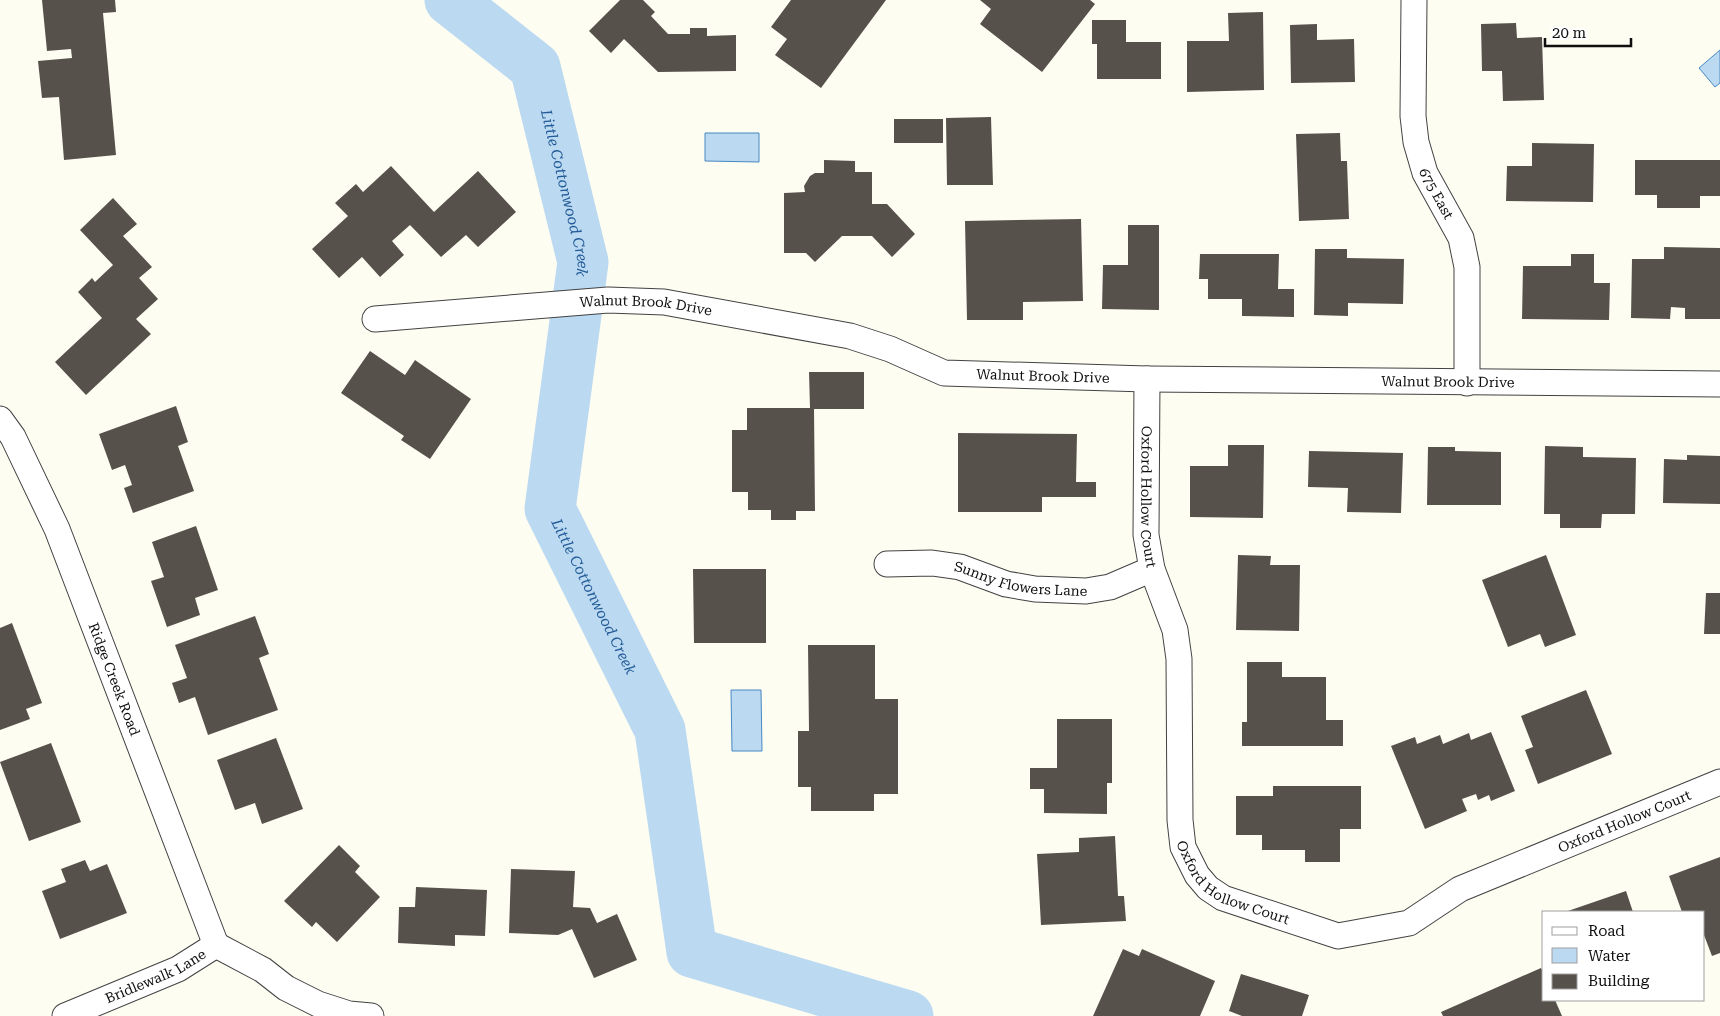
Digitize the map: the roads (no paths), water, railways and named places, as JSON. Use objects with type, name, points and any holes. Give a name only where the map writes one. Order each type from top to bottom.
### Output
[{"type":"street","name":"675 East","points":[[1414,0],[1413,116],[1416,142],[1426,174],[1462,238],[1467,267],[1467,382]]},
{"type":"street","name":"Walnut Brook Drive","points":[[375,319],[608,300],[664,302],[850,336],[890,349],[944,373],[1147,379],[1720,384]]},
{"type":"street","name":"Oxford Hollow Court","points":[[1147,379],[1146,535],[1152,569],[1175,630],[1179,659],[1180,820],[1183,846],[1197,875],[1208,888],[1223,898],[1338,936],[1409,923],[1460,888],[1720,782]]},
{"type":"street","name":"Ridge Creek Road","points":[[0,419],[13,437],[57,529],[216,945]]},
{"type":"street","name":"Sunny Flowers Lane","points":[[887,564],[932,564],[960,567],[1006,584],[1035,589],[1086,591],[1110,587],[1152,569]]},
{"type":"street","name":"Bridlewalk Lane","points":[[65,1016],[178,969],[216,945]]},
{"type":"street","points":[[216,945],[263,970],[286,988],[318,1004],[349,1014],[371,1016]]},
{"type":"water","points":[[1720,50],[1720,83],[1715,87],[1699,68]]},
{"type":"water","points":[[705,133],[759,133],[759,162],[705,161]]},
{"type":"water","points":[[731,690],[761,690],[762,751],[732,751]]},
{"type":"waterway","name":"Little Cottonwood Creek","points":[[450,0],[535,67],[583,262],[550,509],[660,730],[692,952],[908,1016]]}]
